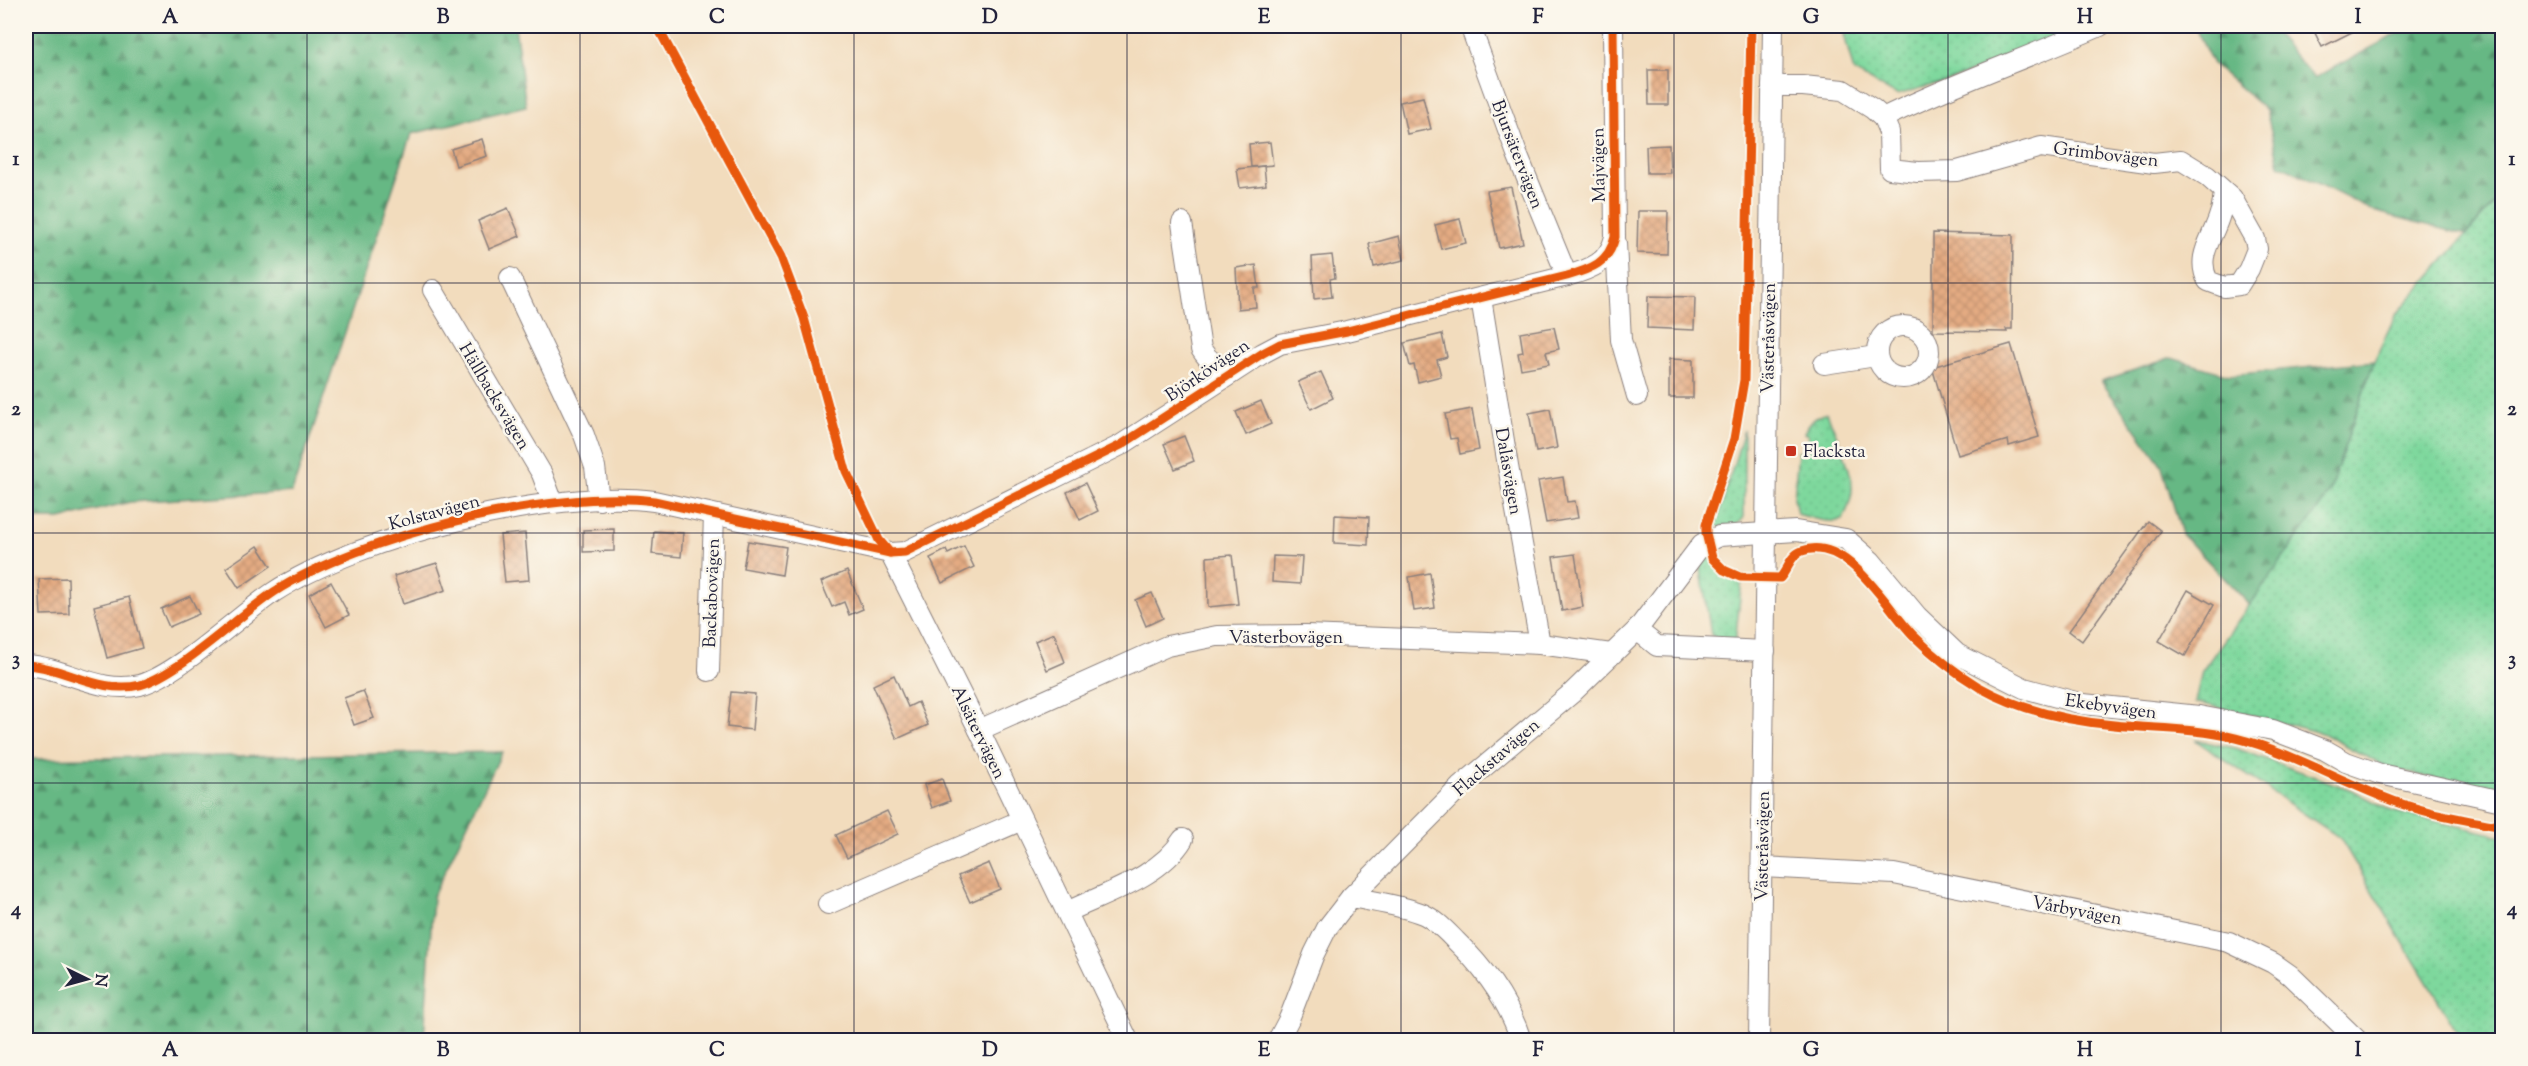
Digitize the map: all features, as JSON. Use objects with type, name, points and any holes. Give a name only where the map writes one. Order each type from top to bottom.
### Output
[{"type":"street","name":"Majvägen","points":[[1613,26],[1616,237],[1621,340],[1637,396]]},
{"type":"street","name":"Västeråsvägen","points":[[1759,1041],[1773,26]]},
{"type":"street","points":[[1772,86],[1843,90],[1883,118],[1934,93],[2025,59],[2100,26]]},
{"type":"street","name":"Bjursätervägen","points":[[1472,32],[1517,154],[1566,276]]},
{"type":"street","name":"Grimbovägen","points":[[1883,118],[1889,132],[1890,169],[1918,172],[1957,171],[2041,147],[2154,163],[2181,160],[2224,191]]},
{"type":"street","points":[[1182,223],[1201,349],[1207,359],[1219,368],[1232,373]]},
{"type":"street","points":[[1566,276],[1586,271],[1604,261],[1616,237]]},
{"type":"street","name":"Björkövägen","points":[[890,553],[904,552],[1121,445],[1263,352],[1280,344],[1347,331],[1566,276]]},
{"type":"street","points":[[510,278],[584,435],[594,467],[599,500]]},
{"type":"street","name":"Hällbacksvägen","points":[[433,290],[542,474],[554,503]]},
{"type":"street","name":"Dalåsvägen","points":[[1481,298],[1540,644]]},
{"type":"street","points":[[1824,364],[1876,356]]},
{"type":"street","name":"Kolstavägen","points":[[26,665],[51,669],[104,687],[120,689],[142,684],[162,675],[183,661],[275,591],[323,566],[379,544],[441,525],[554,503],[599,500],[654,501],[890,553]]},
{"type":"street","name":"Backabovägen","points":[[709,671],[714,515]]},
{"type":"street","name":"Ekebyvägen","points":[[1766,534],[1796,531],[1846,539],[1871,561],[1917,616],[1957,654],[2024,688],[2083,704],[2199,716],[2272,730],[2380,774],[2502,801]]},
{"type":"street","name":"Flackstavägen","points":[[1278,1041],[1327,928],[1351,897],[1460,787],[1572,693],[1637,630],[1702,544],[1719,536],[1766,534]]},
{"type":"street","name":"Alsätervägen","points":[[890,553],[979,730],[1128,1041]]},
{"type":"street","points":[[1637,630],[1657,646],[1765,651]]},
{"type":"street","name":"Västerbovägen","points":[[979,730],[1167,646],[1217,636],[1306,635],[1540,644],[1611,654]]},
{"type":"street","points":[[828,904],[1022,820]]},
{"type":"street","points":[[1067,912],[1156,869],[1174,854],[1183,839]]},
{"type":"street","name":"Vårbyvägen","points":[[1762,867],[1894,874],[2229,942],[2273,963],[2290,975],[2357,1041]]},
{"type":"street","points":[[1351,897],[1406,909],[1438,923],[1472,956],[1496,986],[1521,1041]]},
{"type":"green space","points":[[26,26],[515,26],[526,106],[411,134],[292,492],[130,502],[60,519],[26,519]]},
{"type":"green space","points":[[1879,26],[2091,26],[1950,80],[1897,95],[1854,72],[1844,34]]},
{"type":"green space","points":[[2194,26],[2271,26],[2314,78],[2412,26],[2502,26],[2502,194],[2466,235],[2373,211],[2279,164],[2266,110],[2213,64]]},
{"type":"green space","points":[[2502,194],[2502,794],[2387,768],[2322,733],[2195,702],[2202,671],[2328,495],[2374,361],[2395,316]]},
{"type":"green space","points":[[2171,358],[2229,375],[2374,361],[2328,495],[2250,605],[2182,534],[2161,464],[2101,381]]},
{"type":"green space","points":[[1827,413],[1843,451],[1852,481],[1848,509],[1843,520],[1837,521],[1820,520],[1797,514],[1794,498],[1798,452],[1809,451],[1808,435],[1804,433],[1813,420]]},
{"type":"green space","points":[[1744,430],[1744,517],[1735,525],[1715,527]]},
{"type":"green space","points":[[1709,555],[1730,573],[1742,579],[1735,643],[1730,647],[1711,635],[1700,564]]},
{"type":"green space","points":[[2195,740],[2235,748],[2354,791],[2391,811],[2502,836],[2502,1040],[2462,1040],[2340,838]]},
{"type":"green space","points":[[502,752],[433,896],[424,1040],[26,1040],[26,759]]},
{"type":"building","points":[[2330,26],[2364,26],[2322,47],[2315,33]]},
{"type":"building","points":[[1648,70],[1668,70],[1668,105],[1649,105]]},
{"type":"building","points":[[1423,97],[1431,129],[1407,134],[1400,102]]},
{"type":"building","points":[[482,139],[487,156],[456,166],[451,149]]},
{"type":"building","points":[[1270,142],[1273,165],[1251,167],[1249,144]]},
{"type":"building","points":[[1669,145],[1670,173],[1647,173],[1646,146]]},
{"type":"building","points":[[1264,166],[1266,185],[1240,188],[1237,169]]},
{"type":"building","points":[[1511,187],[1523,243],[1499,248],[1487,191]]},
{"type":"building","points":[[508,208],[520,236],[489,249],[478,221]]},
{"type":"building","points":[[1638,211],[1668,211],[1667,254],[1637,253]]},
{"type":"building","points":[[1460,219],[1466,243],[1441,249],[1435,225]]},
{"type":"building","points":[[1933,233],[2013,235],[2012,329],[2006,329],[2007,332],[1933,331]]},
{"type":"building","points":[[1399,236],[1404,260],[1374,267],[1369,244]]},
{"type":"building","points":[[1332,255],[1335,278],[1330,279],[1332,297],[1314,299],[1312,257]]},
{"type":"building","points":[[1256,265],[1259,288],[1254,288],[1256,307],[1238,309],[1236,268]]},
{"type":"building","points":[[1648,296],[1695,297],[1694,330],[1647,328]]},
{"type":"building","points":[[1554,327],[1559,349],[1546,352],[1549,364],[1521,369],[1518,353],[1523,352],[1520,333]]},
{"type":"building","points":[[1442,334],[1447,357],[1437,360],[1441,376],[1418,382],[1414,365],[1410,366],[1404,343]]},
{"type":"building","points":[[2011,344],[2039,437],[2009,446],[2008,440],[1958,455],[1932,367]]},
{"type":"building","points":[[1669,359],[1693,360],[1693,398],[1669,398]]},
{"type":"building","points":[[1321,372],[1333,398],[1311,409],[1298,382]]},
{"type":"building","points":[[1261,401],[1271,424],[1246,435],[1236,412]]},
{"type":"building","points":[[1472,409],[1479,450],[1460,454],[1457,438],[1450,439],[1445,414]]},
{"type":"building","points":[[1550,409],[1557,448],[1536,452],[1529,413]]},
{"type":"building","points":[[1184,436],[1194,461],[1175,469],[1164,444]]},
{"type":"building","points":[[1563,477],[1567,502],[1575,501],[1578,518],[1546,523],[1538,481]]},
{"type":"building","points":[[1085,483],[1098,511],[1080,520],[1067,492]]},
{"type":"building","points":[[1335,515],[1369,517],[1368,545],[1334,543]]},
{"type":"building","points":[[2148,521],[2161,531],[2082,641],[2069,631]]},
{"type":"building","points":[[614,529],[614,551],[583,552],[583,530]]},
{"type":"building","points":[[654,531],[683,533],[681,557],[652,554]]},
{"type":"building","points":[[525,533],[529,580],[505,582],[500,535]]},
{"type":"building","points":[[748,541],[786,547],[782,575],[743,568]]},
{"type":"building","points":[[258,546],[271,566],[239,588],[226,568]]},
{"type":"building","points":[[964,546],[974,567],[942,583],[930,558],[946,550],[948,554]]},
{"type":"building","points":[[1575,554],[1583,607],[1562,611],[1553,557]]},
{"type":"building","points":[[1232,555],[1238,604],[1208,607],[1207,557]]},
{"type":"building","points":[[1273,556],[1302,557],[1300,584],[1272,582]]},
{"type":"building","points":[[437,563],[446,590],[403,604],[394,576]]},
{"type":"building","points":[[847,571],[863,609],[849,615],[844,602],[832,607],[821,582]]},
{"type":"building","points":[[1430,573],[1435,608],[1414,611],[1409,577]]},
{"type":"building","points":[[68,578],[69,614],[41,615],[39,579]]},
{"type":"building","points":[[331,582],[349,615],[326,627],[309,594]]},
{"type":"building","points":[[2188,590],[2214,605],[2185,656],[2159,641]]},
{"type":"building","points":[[1152,593],[1163,618],[1146,626],[1135,600]]},
{"type":"building","points":[[190,596],[199,614],[169,627],[161,609]]},
{"type":"building","points":[[129,597],[142,648],[107,658],[94,606]]},
{"type":"building","points":[[1054,633],[1065,662],[1047,670],[1035,641]]},
{"type":"building","points":[[894,675],[908,707],[918,702],[928,725],[897,739],[873,685]]},
{"type":"building","points":[[363,691],[374,718],[354,725],[344,698]]},
{"type":"building","points":[[731,692],[755,694],[752,730],[727,727]]},
{"type":"building","points":[[942,779],[950,801],[932,808],[924,785]]},
{"type":"building","points":[[887,811],[898,834],[847,858],[836,835]]},
{"type":"building","points":[[989,863],[1000,889],[970,902],[958,876]]},
{"type":"cycle path","points":[[657,26],[781,257],[804,318],[846,471],[879,540],[890,553]]},
{"type":"cycle path","points":[[26,665],[55,670],[97,684],[125,687],[140,685],[155,679],[190,657],[274,592],[311,571],[355,552],[405,535],[458,521],[512,509],[564,502],[612,499],[654,501],[890,553],[905,552],[1121,445],[1280,344],[1347,331],[1567,276],[1598,264],[1608,253],[1615,237],[1613,26]]},
{"type":"cycle path","points":[[1751,26],[1744,380],[1734,439],[1706,525],[1712,558],[1724,570],[1740,577],[1780,578],[1794,556],[1802,551],[1819,549],[1835,554],[1851,564],[1866,578],[1904,625],[1938,657],[1979,687],[2011,702],[2079,721],[2190,731],[2236,738],[2292,757],[2397,803],[2502,827]]},
{"type":"place","name":"Flacksta","points":[[1791,451]]}]
